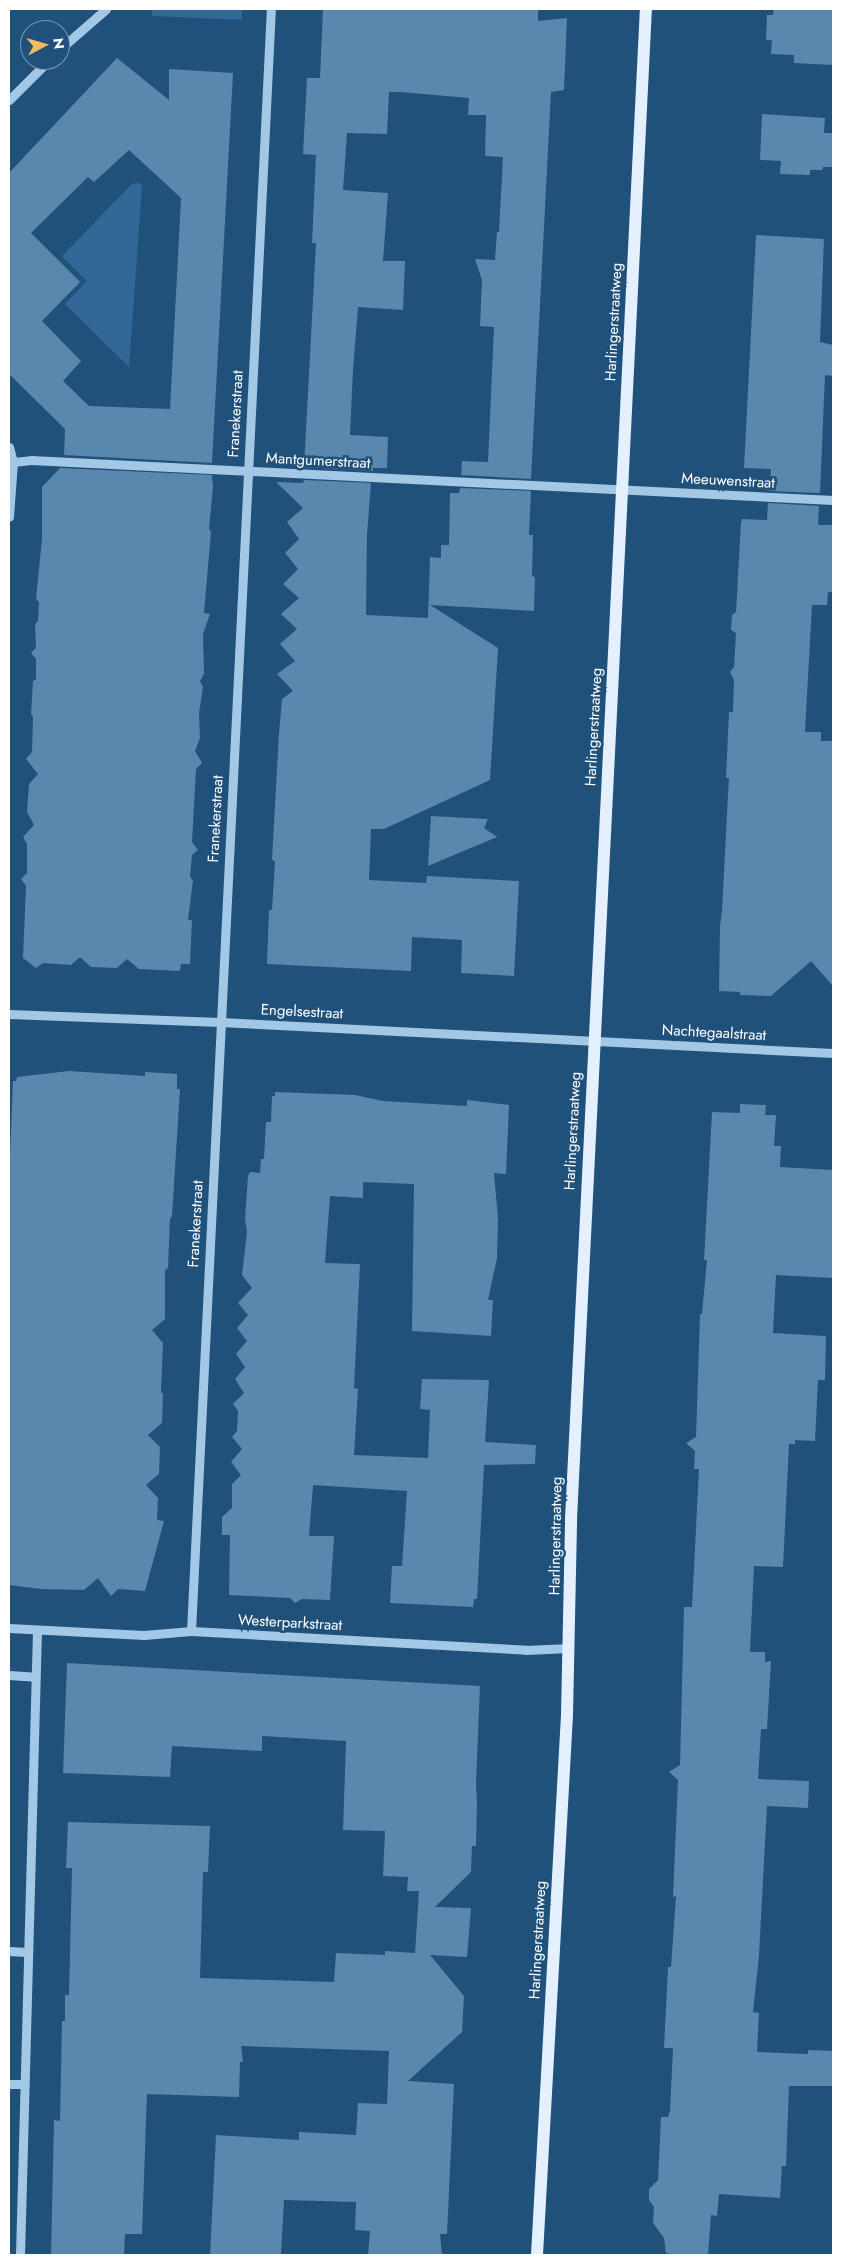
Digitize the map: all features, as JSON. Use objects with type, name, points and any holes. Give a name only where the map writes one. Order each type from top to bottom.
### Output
[{"type":"main road","name":"Harlingerstraatweg","points":[[537,2255],[567,1715],[571,1519],[646,9]]},
{"type":"street","points":[[70,40],[106,9]]},
{"type":"street","name":"Franekerstraat","points":[[191,1631],[271,9]]},
{"type":"street","points":[[9,100],[38,70]]},
{"type":"street","points":[[9,447],[13,462],[9,517]]},
{"type":"street","name":"Mantgumerstraat","points":[[13,462],[31,460],[622,490]]},
{"type":"street","name":"Meeuwenstraat","points":[[622,490],[833,500]]},
{"type":"street","name":"Engelsestraat","points":[[9,1014],[220,1022],[594,1041]]},
{"type":"street","name":"Nachtegaalstraat","points":[[594,1041],[833,1053]]},
{"type":"street","name":"Westerparkstraat","points":[[9,1628],[144,1635],[191,1631],[526,1650],[569,1648]]},
{"type":"street","points":[[20,2255],[37,1630]]},
{"type":"street","points":[[9,1675],[36,1677]]},
{"type":"street","points":[[9,1951],[27,1952]]},
{"type":"street","points":[[9,2084],[24,2084]]},
{"type":"shaded area","points":[[152,9],[242,9],[242,20],[152,16]]},
{"type":"shaded area","points":[[139,183],[142,185],[129,367],[65,304],[87,281],[62,256],[132,184]]},
{"type":"building","points":[[323,9],[538,9],[538,21],[567,18],[564,90],[551,92],[531,479],[461,475],[462,461],[488,462],[494,327],[480,326],[482,280],[475,259],[495,260],[497,232],[499,232],[503,157],[485,156],[486,115],[468,115],[469,98],[400,92],[389,92],[387,134],[347,133],[343,190],[388,193],[383,261],[405,261],[403,310],[358,307],[350,435],[388,437],[387,468],[373,468],[373,471],[304,467],[316,243],[312,243],[316,155],[303,154],[307,78],[320,78]]},
{"type":"building","points":[[774,9],[833,9],[833,65],[794,63],[794,55],[771,54],[772,40],[766,40],[767,15],[773,15]]},
{"type":"building","points":[[117,58],[169,100],[169,69],[233,73],[212,463],[64,455],[65,429],[9,374],[9,173]],"holes":[[[129,150],[181,198],[170,409],[89,406],[63,381],[81,361],[42,321],[80,282],[31,233],[88,177],[94,182]]]},
{"type":"building","points":[[762,114],[825,118],[824,133],[833,133],[833,167],[823,167],[822,170],[810,170],[810,175],[780,174],[781,161],[760,160]]},
{"type":"building","points":[[756,235],[824,239],[820,342],[833,345],[833,376],[825,375],[820,493],[769,491],[771,469],[744,468]]},
{"type":"building","points":[[60,468],[212,475],[213,487],[209,529],[211,532],[204,613],[210,614],[203,634],[204,674],[200,681],[203,687],[199,713],[200,738],[195,751],[202,763],[196,769],[192,842],[198,850],[192,855],[190,877],[193,880],[188,920],[192,920],[190,964],[181,964],[180,971],[139,969],[127,959],[117,968],[91,967],[80,957],[71,965],[43,963],[36,968],[23,958],[26,886],[21,879],[27,873],[27,844],[23,837],[34,825],[27,812],[29,784],[38,774],[26,759],[32,752],[33,717],[31,714],[33,681],[36,679],[36,659],[31,653],[36,648],[35,624],[38,621],[39,602],[36,599],[42,539],[42,487]]},
{"type":"building","points":[[304,480],[371,483],[367,535],[366,615],[428,618],[430,557],[441,558],[441,545],[449,545],[450,493],[459,493],[460,488],[531,491],[529,535],[533,535],[532,576],[535,577],[534,611],[430,605],[498,648],[490,780],[384,829],[371,829],[369,880],[426,883],[427,876],[519,881],[514,976],[461,973],[462,940],[412,937],[411,971],[267,964],[269,910],[272,910],[275,862],[272,859],[282,699],[293,691],[277,674],[295,661],[280,644],[297,629],[281,614],[299,598],[283,584],[298,569],[285,553],[299,539],[287,522],[303,508],[276,482],[303,483]]},
{"type":"building","points":[[768,503],[819,506],[818,525],[833,525],[833,592],[828,592],[827,605],[812,605],[805,732],[821,732],[821,741],[833,741],[833,986],[811,961],[771,996],[740,995],[740,992],[719,991],[720,926],[729,778],[726,778],[729,712],[733,712],[734,680],[730,672],[734,667],[736,633],[731,630],[732,615],[736,612],[741,523],[742,519],[767,520]]},
{"type":"building","points":[[431,816],[488,819],[484,828],[497,837],[428,866]]},
{"type":"building","points":[[69,1071],[145,1076],[145,1072],[177,1074],[177,1089],[180,1089],[168,1268],[165,1270],[165,1319],[152,1330],[163,1343],[162,1423],[148,1435],[160,1447],[159,1474],[146,1485],[158,1498],[157,1520],[164,1521],[145,1591],[118,1589],[111,1596],[98,1578],[84,1590],[41,1589],[9,1585],[9,1181],[13,1081],[16,1081],[17,1077]]},
{"type":"building","points":[[275,1092],[355,1095],[383,1101],[467,1106],[467,1100],[509,1105],[506,1174],[494,1173],[498,1219],[497,1258],[488,1300],[493,1300],[491,1336],[412,1331],[414,1184],[363,1182],[363,1198],[330,1196],[325,1263],[360,1264],[354,1388],[358,1389],[354,1455],[428,1458],[430,1410],[420,1409],[422,1379],[489,1380],[485,1442],[536,1445],[535,1464],[484,1465],[477,1599],[474,1599],[473,1607],[390,1603],[392,1566],[402,1566],[407,1491],[313,1485],[309,1536],[334,1536],[330,1600],[302,1599],[295,1603],[290,1598],[229,1595],[230,1535],[222,1535],[222,1517],[232,1508],[232,1484],[241,1475],[231,1462],[242,1449],[232,1437],[237,1431],[238,1411],[233,1404],[244,1393],[235,1379],[245,1367],[236,1354],[247,1341],[237,1328],[248,1315],[238,1303],[252,1288],[242,1275],[247,1232],[245,1219],[248,1176],[250,1172],[260,1173],[261,1159],[264,1159],[266,1122],[271,1122],[272,1096],[275,1096]]},
{"type":"building","points":[[740,1104],[766,1105],[765,1115],[776,1115],[774,1146],[781,1146],[780,1167],[833,1170],[833,1278],[776,1275],[773,1333],[826,1336],[825,1380],[818,1380],[815,1441],[795,1440],[795,1444],[789,1444],[783,1567],[754,1566],[750,1652],[765,1652],[765,1662],[771,1661],[767,1729],[761,1729],[758,1779],[809,1781],[808,1808],[767,1806],[759,1955],[753,2012],[759,2013],[757,2052],[808,2054],[808,2050],[833,2051],[833,2086],[789,2086],[786,2166],[782,2166],[780,2198],[719,2194],[717,2216],[711,2215],[708,2255],[678,2255],[666,2253],[664,2238],[653,2223],[654,2207],[649,2200],[649,2189],[658,2180],[661,2117],[668,2117],[670,2111],[673,2048],[664,2048],[668,1967],[671,1967],[676,1896],[673,1897],[678,1780],[669,1772],[680,1765],[684,1607],[692,1607],[699,1469],[694,1469],[695,1451],[686,1443],[696,1437],[700,1314],[702,1314],[707,1260],[704,1260],[712,1112],[740,1113]]},
{"type":"building","points":[[67,1663],[480,1686],[476,1784],[476,1846],[472,1846],[471,1872],[435,1907],[471,1908],[467,1957],[430,1955],[464,1996],[462,2032],[408,2081],[454,2084],[447,2234],[440,2234],[442,2255],[368,2255],[370,2231],[355,2230],[356,2202],[284,2200],[281,2255],[210,2255],[216,2135],[299,2140],[299,2132],[356,2135],[358,2103],[387,2104],[389,2051],[241,2046],[243,2062],[240,2062],[239,2097],[147,2094],[142,2234],[125,2234],[124,2255],[51,2255],[54,2120],[60,2121],[62,2021],[65,2021],[65,1995],[69,1995],[72,1868],[66,1868],[68,1822],[210,1826],[208,1872],[203,1872],[200,1978],[334,1982],[336,1953],[385,1955],[385,1951],[415,1953],[419,1891],[407,1891],[408,1877],[383,1876],[385,1831],[343,1830],[346,1741],[262,1736],[262,1751],[172,1746],[170,1777],[63,1773]]}]
